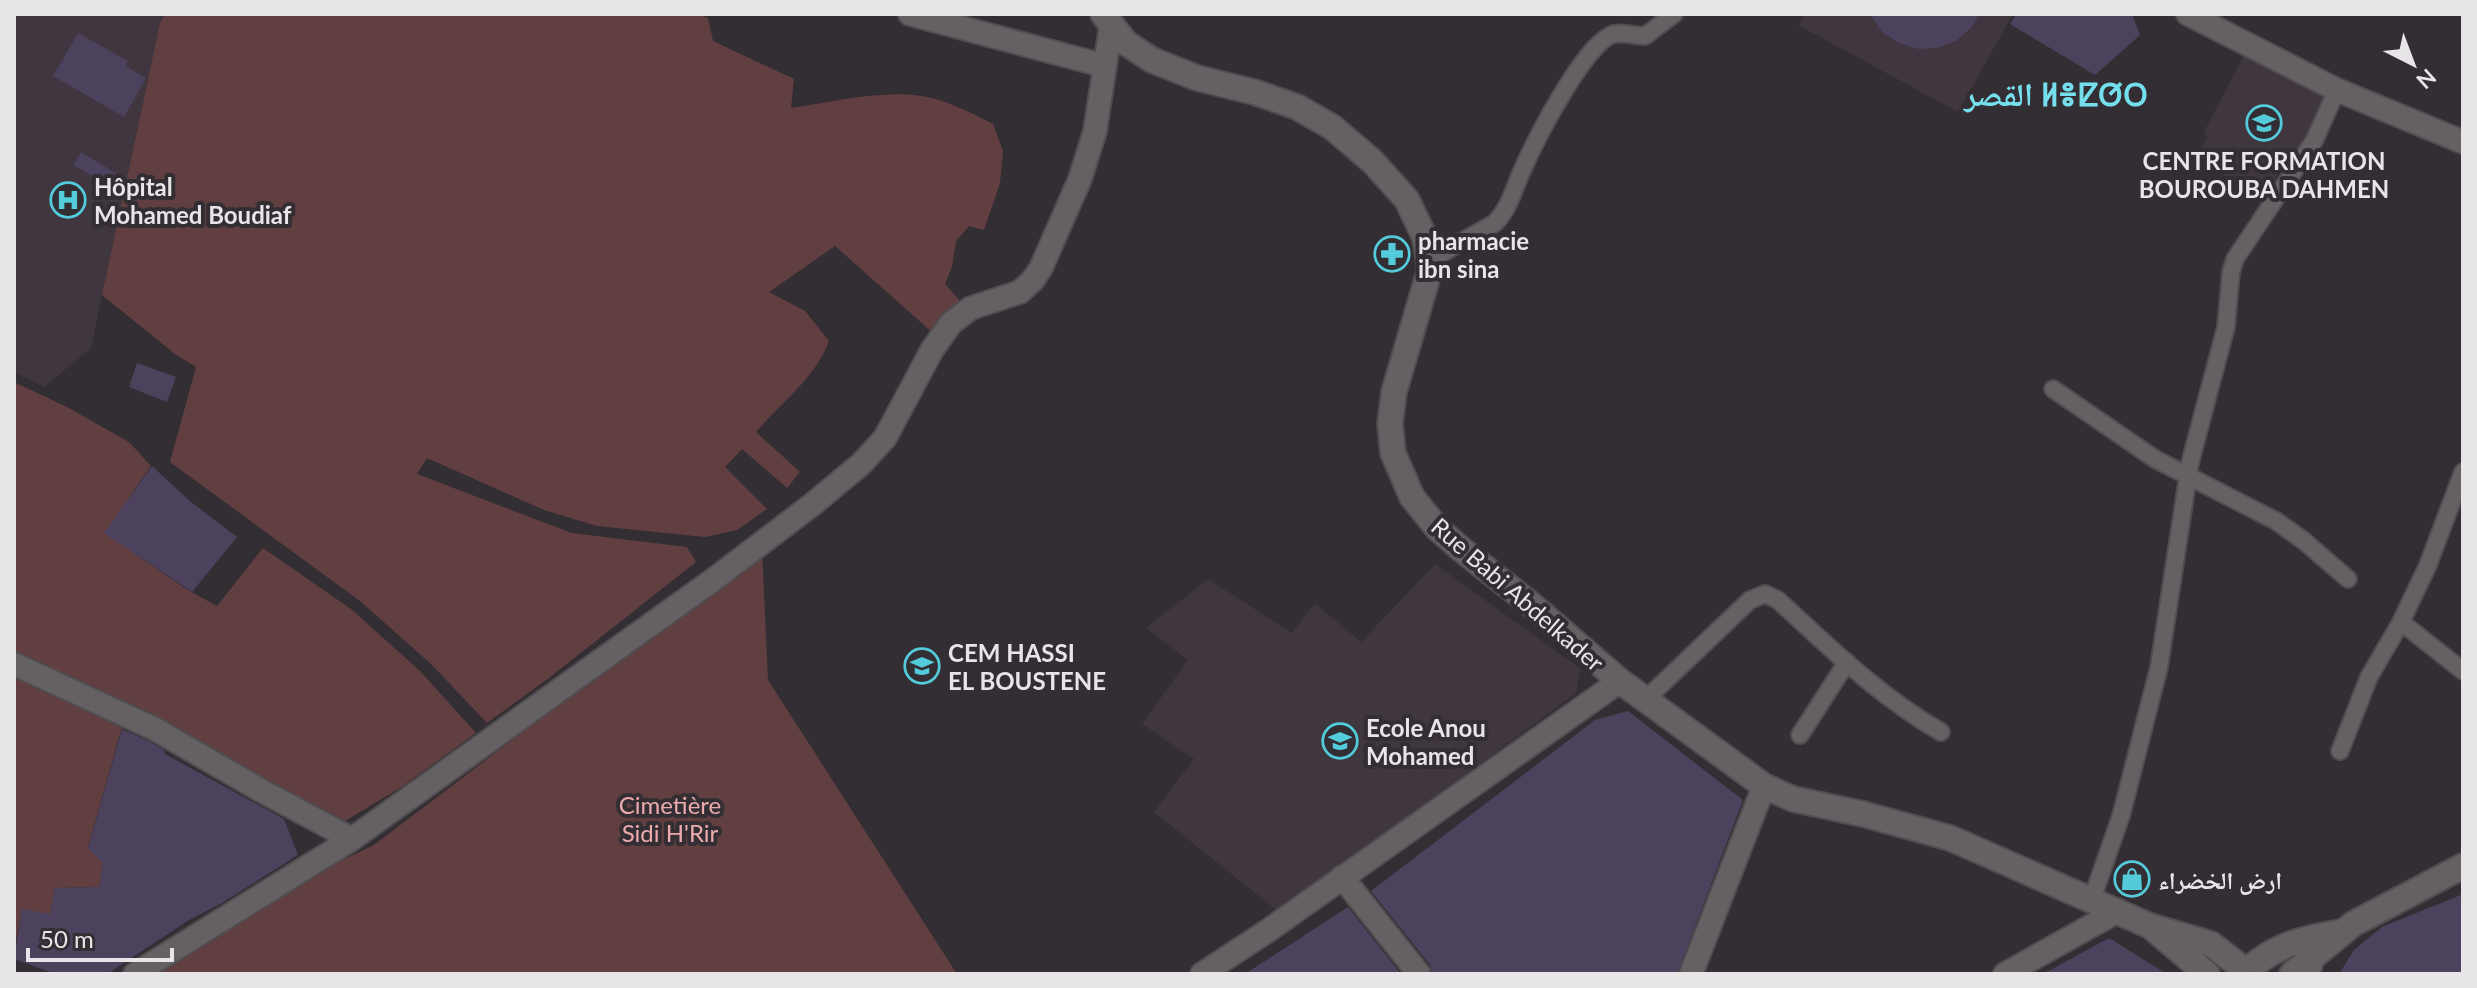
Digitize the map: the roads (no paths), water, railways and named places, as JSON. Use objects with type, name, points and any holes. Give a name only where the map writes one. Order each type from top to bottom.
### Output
[{"type":"main road","name":"Rue Babi Abdelkader","points":[[1107,20],[1126,43],[1160,64],[1297,107],[1332,127],[1373,162],[1407,200],[1421,225],[1430,260],[1428,277],[1394,392],[1390,424],[1393,453],[1401,473],[1412,497],[1437,528],[1620,681],[1764,786],[1793,799],[1892,821],[1950,838],[2150,926]]},
{"type":"main road","points":[[2292,974],[2310,965],[2343,932],[2463,866]]},
{"type":"main road","points":[[2150,926],[2211,944],[2244,971],[2289,942],[2343,932]]},
{"type":"main road","points":[[2150,926],[2207,974]]},
{"type":"street","points":[[910,14],[1105,66]]},
{"type":"street","points":[[1430,260],[1495,223],[1503,215],[1522,171],[1580,63],[1597,43],[1614,34],[1645,36],[1674,14]]},
{"type":"street","points":[[2188,14],[2337,90],[2463,142]]},
{"type":"street","points":[[135,974],[352,839],[713,580],[813,504],[876,450],[895,422],[945,330],[971,308],[1020,292],[1041,268],[1080,179],[1095,131],[1105,66],[1107,20]]},
{"type":"street","points":[[2092,899],[2121,816],[2159,667],[2188,478],[2226,327],[2231,272],[2235,259],[2314,141],[2337,90]]},
{"type":"street","points":[[2053,389],[2155,459],[2276,521],[2348,579]]},
{"type":"street","points":[[2340,751],[2369,677],[2401,622],[2461,484]]},
{"type":"street","points":[[1645,700],[1757,596],[1765,594],[1778,600],[1906,712],[1941,732]]},
{"type":"street","points":[[2401,622],[2463,671]]},
{"type":"street","points":[[1800,735],[1847,662]]},
{"type":"street","points":[[14,664],[155,729],[352,839]]},
{"type":"street","points":[[1202,974],[1620,681]]},
{"type":"street","points":[[1691,974],[1764,786]]},
{"type":"street","points":[[1342,877],[1419,974]]},
{"type":"street","points":[[2005,974],[2118,911]]},
{"type":"place","name":"CENTRE FORMATION BOUROUBA DAHMEN","points":[[2264,123]]},
{"type":"place","name":"Hôpital Mohamed Boudiaf","points":[[68,200]]},
{"type":"place","name":"pharmacie ibn sina","points":[[1392,254]]},
{"type":"place","name":"CEM HASSI EL BOUSTENE","points":[[922,666]]},
{"type":"place","name":"Ecole Anou Mohamed","points":[[1340,741]]},
{"type":"place","name":"ارض الخضراء","points":[[2132,879]]},
{"type":"district","name":"القصر ⵍⴻⵇⵚⵔ","points":[[2056,93]]},
{"type":"park label","name":"Cimetière Sidi H'Rir","points":[[670,818]]}]
